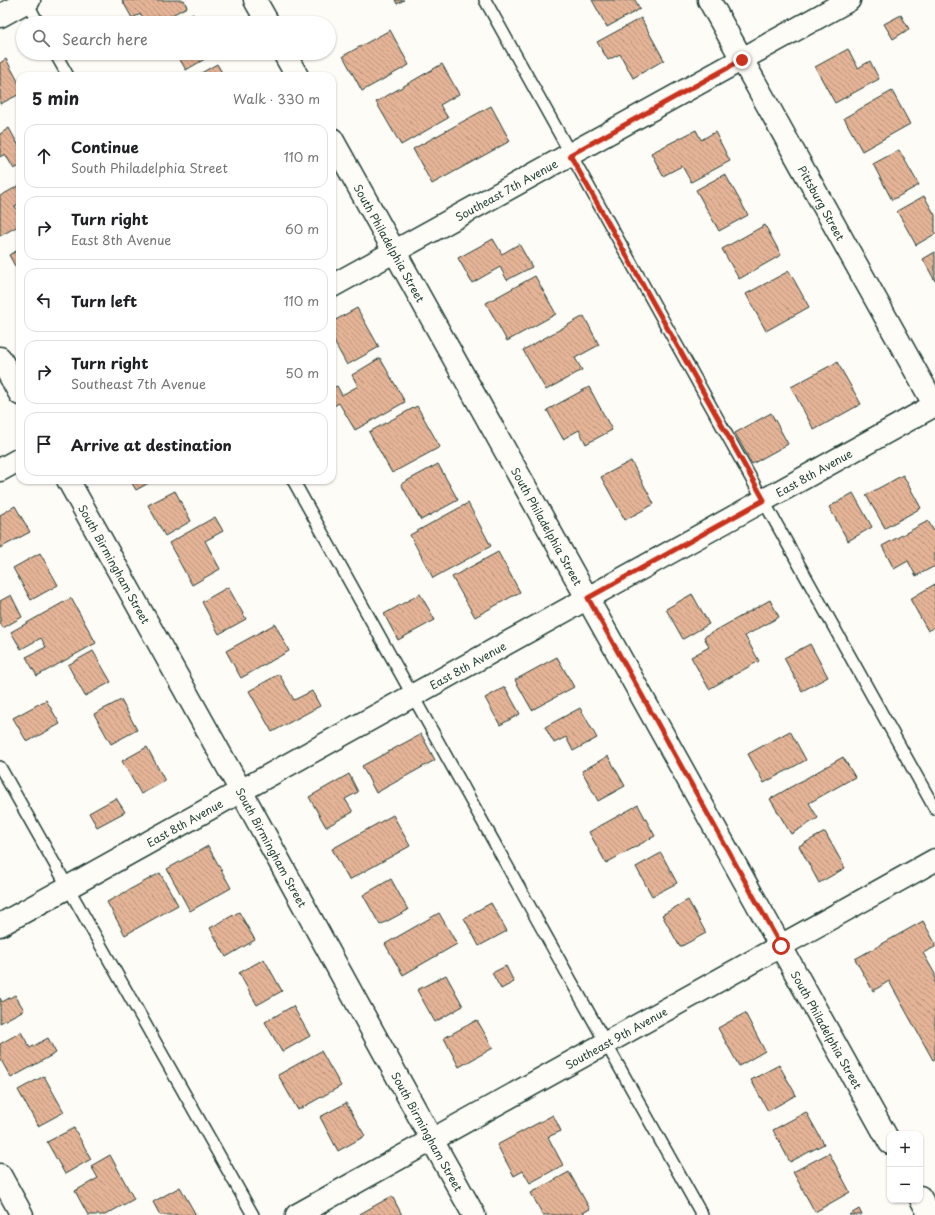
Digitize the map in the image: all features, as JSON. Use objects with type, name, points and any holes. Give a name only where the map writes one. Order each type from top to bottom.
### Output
[{"type":"street","points":[[0,16],[27,0]]},
{"type":"street","points":[[255,0],[264,16]]},
{"type":"street","name":"Pittsburg Street","points":[[709,0],[935,405]]},
{"type":"street","name":"Southeast 7th Avenue","points":[[336,284],[849,0]]},
{"type":"street","points":[[288,60],[295,72]]},
{"type":"street","name":"South Philadelphia Street","points":[[336,146],[887,1138]]},
{"type":"street","points":[[0,358],[16,387]]},
{"type":"street","name":"East 8th Avenue","points":[[0,925],[935,405]]},
{"type":"street","points":[[0,470],[16,461]]},
{"type":"street","name":"South Birmingham Street","points":[[70,484],[474,1215]]},
{"type":"street","name":"Southeast 9th Avenue","points":[[297,1215],[935,860]]},
{"type":"street","points":[[0,1175],[22,1215]]},
{"type":"street","points":[[923,1202],[930,1215]]},
{"type":"lane","points":[[27,0],[35,16]]},
{"type":"lane","points":[[485,0],[935,810]]},
{"type":"lane","points":[[59,60],[66,72]]},
{"type":"lane","points":[[295,484],[702,1215]]},
{"type":"lane","points":[[0,767],[253,1215]]},
{"type":"building","points":[[122,0],[184,0],[187,7],[170,16],[142,16],[141,14],[131,16]]},
{"type":"building","points":[[395,0],[404,0],[397,4]]},
{"type":"building","points":[[592,0],[635,0],[640,9],[607,27]]},
{"type":"building","points":[[901,15],[909,29],[893,39],[884,24]]},
{"type":"building","points":[[641,18],[664,60],[633,78],[620,54],[608,60],[597,42]]},
{"type":"building","points":[[390,30],[409,65],[362,91],[343,56]]},
{"type":"building","points":[[848,49],[858,68],[870,61],[879,79],[835,103],[815,67]]},
{"type":"building","points":[[6,59],[16,78],[16,96],[0,104],[0,63]]},
{"type":"building","points":[[180,60],[203,60],[186,70]]},
{"type":"building","points":[[217,64],[222,72],[203,72]]},
{"type":"building","points":[[442,64],[459,94],[440,105],[448,118],[401,145],[376,102]]},
{"type":"building","points":[[892,91],[910,124],[862,151],[844,118]]},
{"type":"building","points":[[491,106],[510,141],[432,184],[413,149]]},
{"type":"building","points":[[9,128],[16,141],[16,168],[14,169],[5,154],[0,157],[0,134]]},
{"type":"building","points":[[696,130],[701,140],[715,132],[730,161],[691,182],[682,166],[663,176],[651,153]]},
{"type":"building","points":[[899,150],[919,185],[892,200],[873,164]]},
{"type":"building","points":[[725,174],[748,215],[719,231],[696,190]]},
{"type":"building","points":[[16,187],[16,227],[0,236],[0,196]]},
{"type":"building","points":[[924,196],[935,215],[935,234],[916,245],[897,211]]},
{"type":"building","points":[[765,225],[781,255],[739,279],[722,249]]},
{"type":"building","points":[[493,239],[502,254],[519,244],[532,267],[507,280],[500,267],[472,283],[458,258]]},
{"type":"building","points":[[16,251],[16,268],[9,255]]},
{"type":"building","points":[[935,252],[935,281],[923,259]]},
{"type":"building","points":[[789,271],[809,307],[766,331],[746,294]]},
{"type":"building","points":[[535,276],[556,314],[507,341],[486,303]]},
{"type":"building","points":[[357,308],[379,347],[347,365],[336,345],[336,320]]},
{"type":"building","points":[[584,316],[599,345],[575,358],[582,370],[546,390],[523,350]]},
{"type":"building","points":[[380,358],[405,402],[355,430],[339,403],[336,405],[336,386],[342,395],[358,386],[352,375]]},
{"type":"building","points":[[837,362],[861,404],[814,430],[791,387]]},
{"type":"building","points":[[589,387],[612,430],[586,444],[579,430],[563,439],[547,410]]},
{"type":"building","points":[[417,406],[440,447],[392,473],[369,432]]},
{"type":"building","points":[[771,413],[788,444],[752,464],[735,433]]},
{"type":"building","points":[[631,461],[654,504],[625,520],[601,477]]},
{"type":"building","points":[[438,464],[458,500],[421,520],[401,484]]},
{"type":"building","points":[[903,475],[921,508],[885,528],[866,495]]},
{"type":"building","points":[[132,484],[147,484],[136,490]]},
{"type":"building","points":[[175,491],[191,521],[165,536],[148,505]]},
{"type":"building","points":[[853,493],[872,527],[848,541],[829,507]]},
{"type":"building","points":[[468,503],[491,546],[433,578],[410,535]]},
{"type":"building","points":[[15,506],[30,532],[0,548],[0,515]]},
{"type":"building","points":[[215,517],[223,531],[205,541],[220,569],[192,585],[169,543]]},
{"type":"building","points":[[928,521],[935,533],[935,566],[916,576],[908,561],[894,569],[882,546]]},
{"type":"building","points":[[498,552],[520,592],[475,617],[452,577]]},
{"type":"building","points":[[40,553],[58,585],[31,600],[13,568]]},
{"type":"building","points":[[935,584],[935,627],[928,631],[910,599]]},
{"type":"building","points":[[228,587],[246,619],[219,634],[202,602]]},
{"type":"building","points":[[420,594],[435,620],[398,640],[384,614]]},
{"type":"building","points":[[692,594],[709,624],[683,639],[666,609]]},
{"type":"building","points":[[11,595],[22,617],[3,628],[0,622],[0,601]]},
{"type":"building","points":[[71,598],[96,643],[37,676],[26,657],[46,647],[41,638],[21,649],[11,632]]},
{"type":"building","points":[[770,600],[779,617],[745,636],[759,661],[709,689],[691,657],[709,647],[704,637]]},
{"type":"building","points":[[275,624],[289,651],[241,678],[226,651]]},
{"type":"building","points":[[810,644],[828,677],[802,691],[784,658]]},
{"type":"building","points":[[93,651],[111,682],[85,696],[68,665]]},
{"type":"building","points":[[557,657],[574,687],[532,710],[515,680]]},
{"type":"building","points":[[279,674],[294,700],[312,691],[320,706],[272,732],[249,691]]},
{"type":"building","points":[[505,687],[520,714],[500,725],[485,698]]},
{"type":"building","points":[[46,700],[60,724],[27,742],[13,718]]},
{"type":"building","points":[[121,700],[137,730],[111,744],[94,714]]},
{"type":"building","points":[[580,708],[597,738],[573,751],[566,737],[554,743],[545,727]]},
{"type":"building","points":[[790,731],[806,760],[764,783],[748,754]]},
{"type":"building","points":[[421,734],[435,760],[376,793],[362,766]]},
{"type":"building","points":[[147,747],[165,781],[141,794],[122,761]]},
{"type":"building","points":[[608,756],[625,786],[598,801],[582,771]]},
{"type":"building","points":[[843,757],[855,777],[809,803],[818,818],[791,834],[770,799]]},
{"type":"building","points":[[349,774],[358,792],[345,799],[353,812],[326,827],[309,797]]},
{"type":"building","points":[[116,798],[125,812],[97,827],[89,813]]},
{"type":"building","points":[[638,805],[655,836],[606,863],[589,832]]},
{"type":"building","points":[[393,815],[410,846],[349,880],[332,849]]},
{"type":"building","points":[[825,832],[845,868],[819,883],[799,846]]},
{"type":"building","points":[[208,846],[231,888],[190,911],[167,869]]},
{"type":"building","points":[[661,853],[677,883],[652,896],[636,867]]},
{"type":"building","points":[[160,873],[178,905],[125,935],[107,902]]},
{"type":"building","points":[[391,879],[408,910],[380,925],[363,895]]},
{"type":"building","points":[[688,900],[706,933],[680,947],[662,915]]},
{"type":"building","points":[[491,903],[507,931],[479,946],[464,918]]},
{"type":"building","points":[[239,912],[255,940],[226,957],[210,928]]},
{"type":"building","points":[[439,913],[457,944],[403,975],[385,944]]},
{"type":"building","points":[[923,921],[935,943],[935,947],[923,953],[935,974],[935,1059],[933,1060],[889,981],[873,991],[855,959]]},
{"type":"building","points":[[264,959],[282,991],[257,1005],[239,973]]},
{"type":"building","points":[[506,966],[514,982],[501,989],[492,973]]},
{"type":"building","points":[[446,975],[463,1006],[435,1022],[417,990]]},
{"type":"building","points":[[15,995],[24,1010],[0,1023],[0,998],[2,1002]]},
{"type":"building","points":[[293,1006],[310,1036],[282,1052],[265,1022]]},
{"type":"building","points":[[745,1013],[765,1051],[739,1066],[718,1028]]},
{"type":"building","points":[[477,1020],[493,1048],[459,1067],[444,1038]]},
{"type":"building","points":[[21,1032],[30,1048],[48,1038],[56,1053],[11,1078],[0,1058],[0,1044]]},
{"type":"building","points":[[321,1051],[341,1086],[298,1110],[278,1075]]},
{"type":"building","points":[[779,1065],[796,1095],[768,1111],[751,1080]]},
{"type":"building","points":[[44,1076],[64,1112],[38,1126],[18,1090]]},
{"type":"building","points":[[346,1103],[365,1136],[338,1151],[320,1117]]},
{"type":"building","points":[[806,1112],[824,1144],[790,1162],[773,1130]]},
{"type":"building","points":[[553,1115],[561,1131],[548,1137],[563,1165],[530,1183],[523,1171],[514,1176],[497,1145]]},
{"type":"building","points":[[74,1128],[91,1159],[65,1174],[47,1142]]},
{"type":"building","points":[[829,1153],[850,1192],[815,1212],[793,1172]]},
{"type":"building","points":[[110,1155],[134,1199],[105,1215],[88,1215],[75,1191],[98,1178],[91,1166]]},
{"type":"building","points":[[569,1172],[590,1209],[579,1215],[543,1215],[531,1193]]},
{"type":"building","points":[[180,1187],[196,1215],[160,1215],[153,1202]]},
{"type":"building","points":[[392,1196],[402,1215],[358,1215]]},
{"type":"building","points":[[859,1209],[862,1215],[849,1215]]},
{"type":"route","points":[[742,60],[570,155],[764,500],[588,598],[781,946]]}]
